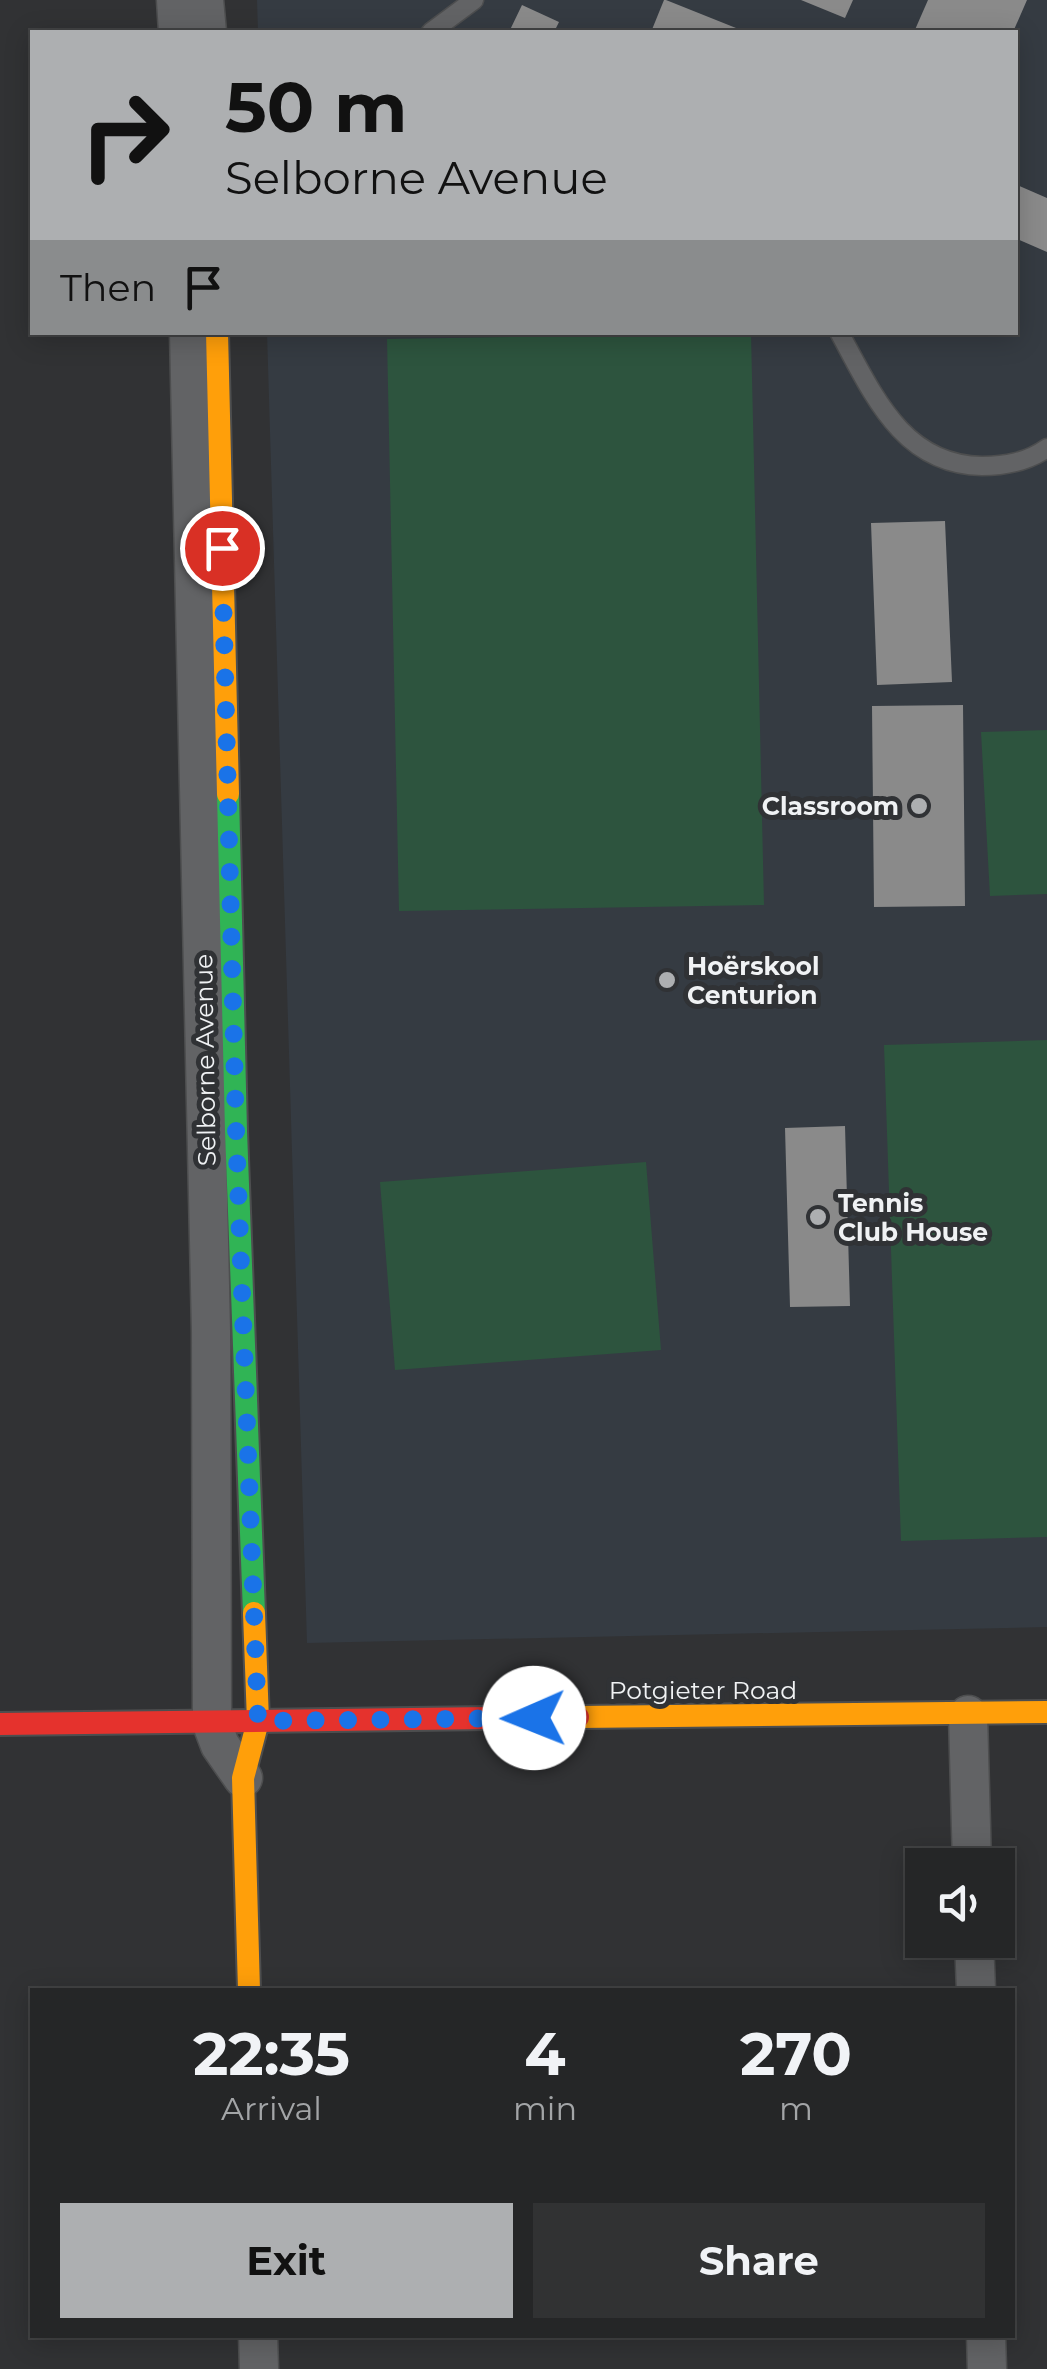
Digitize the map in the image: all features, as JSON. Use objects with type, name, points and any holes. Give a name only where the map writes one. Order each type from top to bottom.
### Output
[{"type":"street","points":[[176,0],[178,30]]},
{"type":"street","points":[[204,0],[207,30]]},
{"type":"street","name":"Selborne Avenue","points":[[189,335],[214,835],[227,1331],[258,1721],[243,1778],[249,1988]]},
{"type":"street","name":"Selborne Avenue","points":[[214,835],[217,335]]},
{"type":"street","name":"Selborne Avenue","points":[[227,1331],[212,1724],[220,1745],[243,1778]]},
{"type":"street","name":"Potgieter Road","points":[[0,1724],[1047,1712]]},
{"type":"street","points":[[968,1715],[972,1848]]},
{"type":"street","points":[[975,1958],[976,1988]]},
{"type":"street","points":[[258,2338],[259,2369]]},
{"type":"street","points":[[986,2338],[986,2369]]},
{"type":"lane","points":[[434,30],[474,0]]},
{"type":"lane","points":[[841,335],[888,416],[913,442],[942,462],[1004,466],[1034,458],[1047,448]]},
{"type":"shaded area","name":"Hoërskool Centurion","points":[[257,0],[1047,0],[1047,1627],[307,1643],[267,335],[1018,335],[1018,30],[258,30]]},
{"type":"green space","points":[[751,335],[764,905],[399,911],[387,339]]},
{"type":"green space","points":[[1047,730],[1047,894],[990,896],[981,732]]},
{"type":"green space","points":[[1047,1040],[1047,1537],[901,1541],[884,1045]]},
{"type":"green space","points":[[646,1162],[661,1350],[395,1370],[380,1182]]},
{"type":"building","points":[[666,0],[741,30],[652,30]]},
{"type":"building","points":[[801,0],[853,0],[845,18]]},
{"type":"building","points":[[928,0],[1027,0],[1014,30],[915,30]]},
{"type":"building","points":[[522,5],[559,22],[555,30],[510,30]]},
{"type":"building","points":[[1018,185],[1047,198],[1047,252],[1018,239]]},
{"type":"building","points":[[945,521],[952,682],[877,685],[871,523]]},
{"type":"building","name":"Classroom","points":[[963,705],[965,906],[874,907],[872,706]]},
{"type":"building","name":"Tennis Club House","points":[[845,1126],[850,1306],[790,1307],[785,1128]]},
{"type":"traffic: fast","points":[[228,794],[254,1613]]},
{"type":"traffic: slow","points":[[217,335],[228,794]]},
{"type":"traffic: slow","points":[[249,1988],[243,1778],[258,1721],[254,1613]]},
{"type":"traffic: slow","points":[[578,1717],[1047,1712]]},
{"type":"traffic: jam","points":[[0,1724],[578,1717]]},
{"type":"place","name":"Classroom","points":[[919,806]]},
{"type":"place","name":"Hoërskool Centurion","points":[[667,980]]},
{"type":"place","name":"Tennis Club House","points":[[818,1217]]},
{"type":"route","points":[[222,548],[242,1331],[258,1721],[534,1718]]}]
